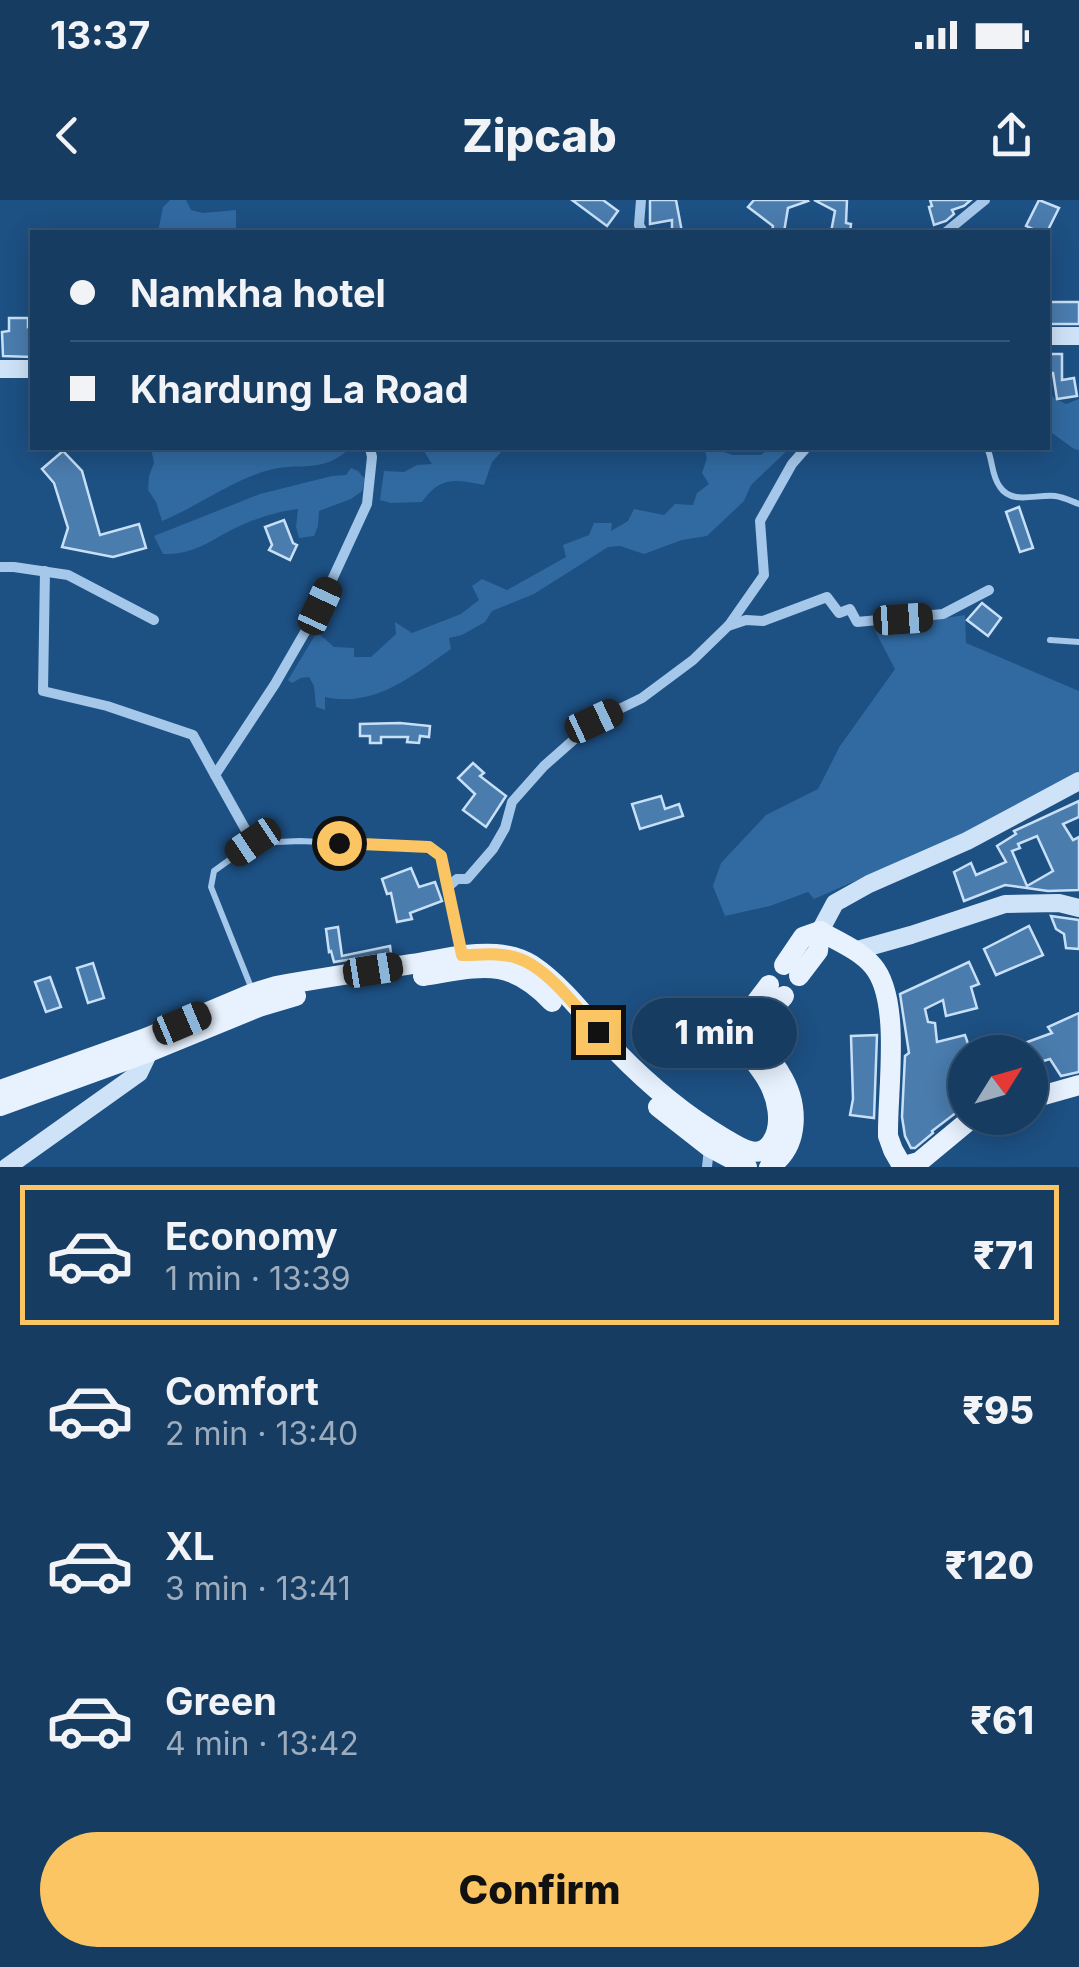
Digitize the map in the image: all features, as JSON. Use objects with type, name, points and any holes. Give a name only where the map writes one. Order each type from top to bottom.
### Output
[{"type":"main road","points":[[791,970],[803,937],[820,931],[870,962],[885,988],[891,1023],[887,1108],[892,1150],[901,1164],[908,1165],[931,1158],[955,1135]]},
{"type":"main road","points":[[0,1106],[149,1052],[256,1000],[276,986],[463,962],[494,954],[530,964],[659,1091],[696,1121],[756,1152],[765,1150],[774,1139],[778,1110],[767,1079],[747,1051],[742,1035],[752,1008],[776,990],[760,1032],[762,1045],[791,1093],[794,1127],[784,1154],[769,1167]]},
{"type":"main road","points":[[463,962],[510,970],[524,977],[708,1157],[747,1167]]},
{"type":"main road","points":[[0,1090],[256,1000]]},
{"type":"main road","points":[[1048,1094],[1079,1085]]},
{"type":"street","points":[[641,200],[639,225],[643,230]]},
{"type":"street","points":[[948,230],[985,200]]},
{"type":"street","points":[[1050,336],[1079,336]]},
{"type":"street","points":[[0,369],[30,370]]},
{"type":"street","points":[[215,776],[320,606],[367,504],[370,450]]},
{"type":"street","points":[[449,886],[456,879],[467,879],[493,849],[506,828],[512,802],[554,756],[594,721],[642,698],[693,660],[728,626],[764,575],[760,522],[792,464],[804,450]]},
{"type":"street","points":[[0,568],[68,575],[154,620]]},
{"type":"street","points":[[45,572],[43,691],[107,706],[192,734],[253,842]]},
{"type":"street","points":[[728,626],[746,620],[763,621],[827,597],[839,613],[850,610],[857,622],[924,618],[942,614],[989,590]]},
{"type":"street","points":[[820,931],[835,903],[967,841],[1079,781]]},
{"type":"street","points":[[854,950],[1005,904],[1079,908]]},
{"type":"street","points":[[7,1167],[139,1073],[149,1052]]},
{"type":"lane","points":[[987,450],[1001,490],[1012,498],[1060,496],[1079,504]]},
{"type":"lane","points":[[1050,640],[1079,642]]},
{"type":"lane","points":[[256,1000],[211,888],[214,871],[253,842],[429,847],[441,856],[463,962]]},
{"type":"lane","points":[[214,871],[228,876]]},
{"type":"shaded area","points":[[170,200],[186,200],[191,210],[203,213],[236,210],[236,230],[158,230],[163,207]]},
{"type":"shaded area","points":[[1050,393],[1066,404],[1079,399],[1079,450],[1050,431]]},
{"type":"shaded area","points":[[151,450],[348,450],[321,464],[255,475],[162,521],[148,490],[154,463]]},
{"type":"shaded area","points":[[423,450],[503,450],[492,462],[484,485],[449,482],[435,488],[422,502],[380,500],[384,471],[404,472],[417,465],[432,464]]},
{"type":"shaded area","points":[[705,450],[761,455],[767,450],[788,450],[707,536],[682,540],[644,554],[620,546],[608,547],[534,594],[492,611],[485,622],[449,638],[451,649],[377,694],[343,699],[325,697],[325,710],[316,707],[309,677],[292,683],[288,680],[317,632],[334,647],[354,648],[354,657],[371,657],[396,634],[395,622],[412,633],[461,614],[479,600],[472,586],[482,579],[507,590],[566,557],[563,545],[589,535],[594,523],[612,523],[611,531],[628,521],[634,509],[664,515],[675,504],[693,505],[697,493],[709,484],[702,473],[707,458]]},
{"type":"shaded area","points":[[351,468],[365,479],[362,491],[319,511],[314,536],[299,538],[298,509],[250,521],[176,554],[163,554],[154,536],[260,494],[346,475]]},
{"type":"shaded area","points":[[965,615],[966,643],[1079,691],[1079,774],[960,835],[814,899],[808,892],[725,916],[713,886],[721,863],[766,815],[818,789],[840,746],[895,669],[874,629]]},
{"type":"building","points":[[572,200],[603,200],[618,211],[607,226]]},
{"type":"building","points":[[650,200],[676,200],[682,230],[672,230],[672,220],[650,224]]},
{"type":"building","points":[[754,200],[808,201],[788,208],[784,230],[772,230],[773,226],[748,207]]},
{"type":"building","points":[[814,200],[847,200],[846,223],[851,224],[850,230],[831,230],[835,211]]},
{"type":"building","points":[[930,200],[971,200],[952,210],[954,214],[946,221],[934,225]]},
{"type":"building","points":[[1039,200],[1059,208],[1048,230],[1026,226]]},
{"type":"building","points":[[1050,302],[1079,302],[1079,324],[1050,324]]},
{"type":"building","points":[[9,318],[28,318],[30,357],[3,356],[2,332],[9,331]]},
{"type":"building","points":[[1050,354],[1062,354],[1062,380],[1074,378],[1077,396],[1057,399]]},
{"type":"building","points":[[63,451],[82,471],[100,535],[139,524],[146,548],[113,557],[62,547],[68,528],[54,483],[42,469]]},
{"type":"building","points":[[1019,507],[1033,548],[1020,552],[1006,512]]},
{"type":"building","points":[[284,520],[297,545],[290,560],[269,550],[272,545],[265,527]]},
{"type":"building","points":[[982,603],[1001,618],[988,636],[967,620]]},
{"type":"building","points":[[360,724],[430,726],[429,737],[420,736],[419,743],[407,742],[408,737],[381,737],[381,743],[370,743],[370,736],[360,736]]},
{"type":"building","points":[[473,763],[484,773],[480,776],[506,796],[486,827],[463,810],[475,794],[458,778]]},
{"type":"building","points":[[661,796],[665,809],[679,804],[683,816],[640,829],[632,804]]},
{"type":"building","points":[[1079,801],[1079,817],[1063,824],[1073,840],[1079,837],[1079,890],[1048,891],[1005,885],[964,901],[954,872],[971,863],[976,875],[1006,862],[997,846],[1016,834],[1014,831]],"holes":[[[1037,836],[1053,871],[1027,886],[1012,851]]]},
{"type":"building","points":[[411,868],[419,887],[435,882],[442,901],[410,913],[412,919],[397,922],[391,893],[387,894],[382,879]]},
{"type":"building","points":[[1051,916],[1079,920],[1079,949],[1066,948],[1064,934],[1056,929]]},
{"type":"building","points":[[1029,926],[1043,955],[996,975],[984,949]]},
{"type":"building","points":[[338,927],[342,956],[390,946],[391,953],[334,962],[326,929]]},
{"type":"building","points":[[969,962],[979,984],[971,987],[977,1008],[946,1016],[943,1000],[925,1009],[928,1022],[935,1023],[937,1042],[948,1039],[948,1119],[915,1148],[911,1148],[905,1136],[902,1117],[905,1056],[909,1053],[900,994]]},
{"type":"building","points":[[93,963],[104,998],[88,1003],[77,968]]},
{"type":"building","points":[[50,977],[61,1007],[46,1012],[35,982]]},
{"type":"building","points":[[1079,1013],[1079,1072],[1061,1076],[1048,1060],[1047,1035],[1052,1033],[1048,1027]]},
{"type":"building","points":[[877,1035],[874,1118],[850,1115],[851,1036]]},
{"type":"route","points":[[339,843],[429,847],[441,856],[462,955],[494,954],[530,964],[598,1032]]}]
